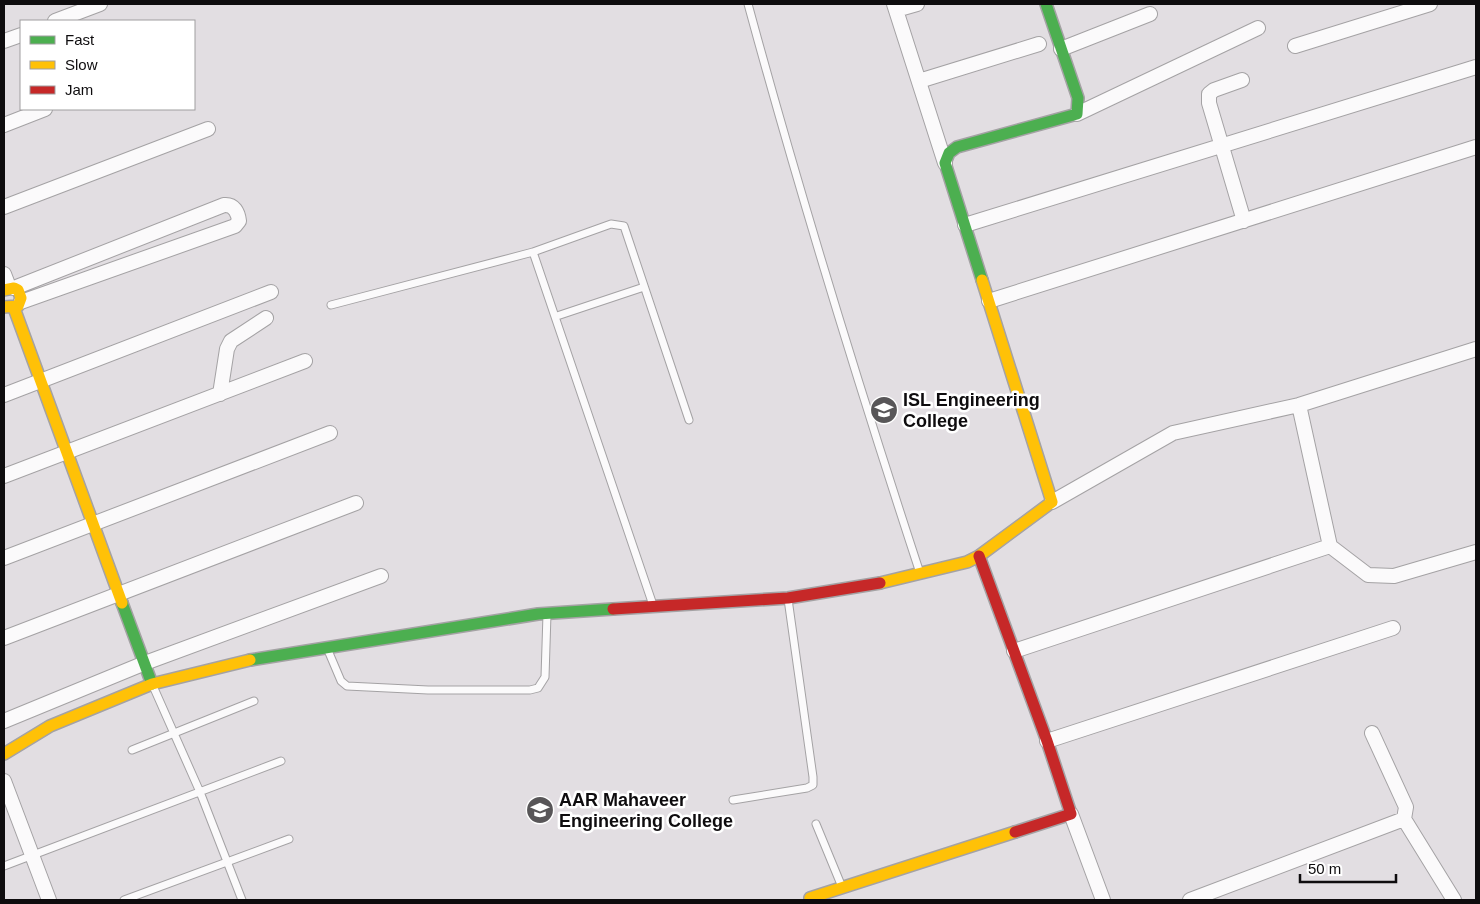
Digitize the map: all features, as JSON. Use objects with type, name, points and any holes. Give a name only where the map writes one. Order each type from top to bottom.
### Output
[{"type":"street","points":[[58,20],[100,4]]},
{"type":"street","points":[[917,4],[896,7],[1052,502]]},
{"type":"street","points":[[1046,4],[1078,98],[1078,114]]},
{"type":"street","points":[[1295,46],[1430,4]]},
{"type":"street","points":[[1061,49],[1150,14]]},
{"type":"street","points":[[945,163],[949,153],[957,147],[1078,114],[1258,28]]},
{"type":"street","points":[[4,41],[20,34]]},
{"type":"street","points":[[919,81],[1039,44]]},
{"type":"street","points":[[965,225],[1476,67]]},
{"type":"street","points":[[1242,80],[1214,90],[1209,94],[1209,103],[1244,221]]},
{"type":"street","points":[[4,124],[42,110]]},
{"type":"street","points":[[4,207],[208,130]]},
{"type":"street","points":[[989,301],[1476,147]]},
{"type":"street","points":[[8,285],[224,205],[231,205],[236,210],[238,221],[235,226],[10,307]]},
{"type":"street","points":[[8,285],[20,293],[10,307]]},
{"type":"street","points":[[4,396],[270,292]]},
{"type":"street","points":[[10,307],[68,452],[152,684]]},
{"type":"street","points":[[220,394],[227,349],[231,341],[266,318]]},
{"type":"street","points":[[4,754],[50,726],[152,684],[236,662],[465,624],[547,614],[788,598],[920,574],[967,562],[979,556],[1052,502],[1173,433],[1299,405],[1476,349]]},
{"type":"street","points":[[4,476],[305,361]]},
{"type":"street","points":[[1299,405],[1330,546],[1368,576],[1394,576],[1476,552]]},
{"type":"street","points":[[4,558],[330,433]]},
{"type":"street","points":[[4,638],[356,504]]},
{"type":"street","points":[[1014,651],[1330,546]]},
{"type":"street","points":[[979,556],[1048,741],[1070,814],[1103,900]]},
{"type":"street","points":[[4,721],[145,663],[381,576]]},
{"type":"street","points":[[1048,741],[1393,628]]},
{"type":"street","points":[[1372,732],[1406,807],[1404,819],[1454,900]]},
{"type":"street","points":[[4,781],[49,900]]},
{"type":"street","points":[[810,898],[1070,814]]},
{"type":"street","points":[[1190,900],[1404,819]]},
{"type":"lane","points":[[748,4],[785,138],[843,334],[920,574]]},
{"type":"lane","points":[[331,305],[533,252],[618,224],[624,226],[627,232],[689,420]]},
{"type":"lane","points":[[533,252],[557,316],[653,606]]},
{"type":"lane","points":[[557,316],[644,287]]},
{"type":"lane","points":[[733,800],[807,788],[813,785],[814,777],[788,598]]},
{"type":"lane","points":[[326,647],[341,681],[347,686],[530,690],[538,688],[545,677],[547,614]]},
{"type":"lane","points":[[152,684],[200,792],[242,900]]},
{"type":"lane","points":[[132,750],[254,701]]},
{"type":"lane","points":[[4,866],[281,761]]},
{"type":"lane","points":[[816,824],[842,887]]},
{"type":"lane","points":[[124,900],[289,839]]},
{"type":"traffic: fast","points":[[982,280],[945,163],[949,153],[957,147],[1077,114],[1078,98],[1046,4]]},
{"type":"traffic: fast","points":[[122,603],[152,684]]},
{"type":"traffic: fast","points":[[250,660],[538,614],[613,609]]},
{"type":"traffic: slow","points":[[880,583],[967,562],[979,556],[1052,502],[982,280]]},
{"type":"traffic: slow","points":[[4,290],[14,288],[18,290],[21,298],[18,306],[4,307]]},
{"type":"traffic: slow","points":[[14,308],[122,603]]},
{"type":"traffic: slow","points":[[4,754],[50,726],[152,684],[250,660]]},
{"type":"traffic: slow","points":[[810,898],[1015,832]]},
{"type":"traffic: jam","points":[[979,556],[1047,741],[1071,814],[1015,832]]},
{"type":"traffic: jam","points":[[613,609],[788,598],[880,583]]},
{"type":"place","name":"ISL Engineering College","points":[[884,410]]},
{"type":"place","name":"AAR Mahaveer Engineering College","points":[[540,810]]}]
